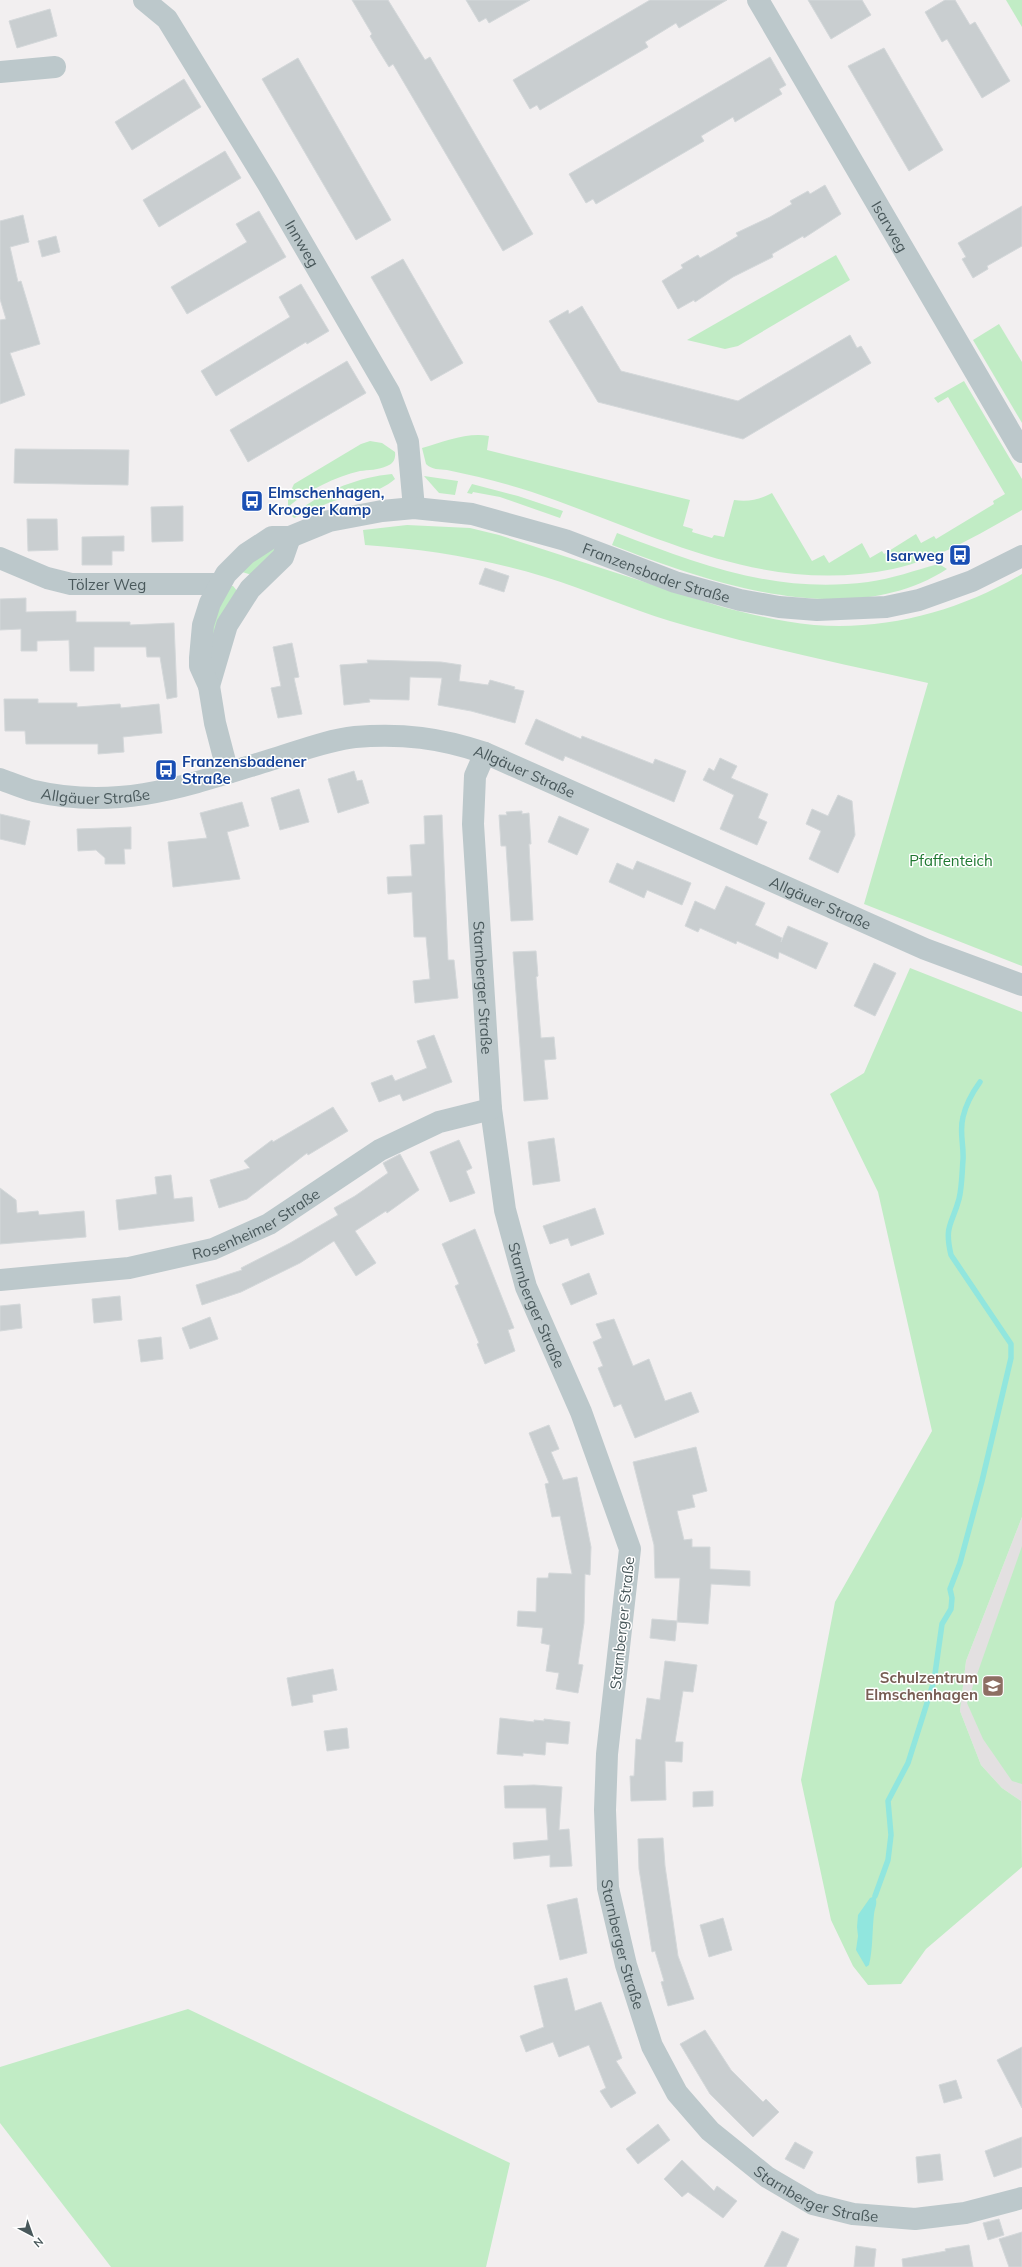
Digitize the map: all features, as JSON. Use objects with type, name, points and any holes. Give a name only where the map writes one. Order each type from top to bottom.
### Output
[{"type":"street","name":"Innweg","points":[[144,0],[167,19],[268,184],[389,392],[408,442],[414,508]]},
{"type":"street","name":"Isarweg","points":[[758,0],[1022,452]]},
{"type":"street","points":[[0,72],[55,67]]},
{"type":"street","name":"Franzensbader Straße","points":[[228,773],[215,724],[210,686],[200,666],[200,642],[210,603],[220,584],[246,554],[272,537],[290,537],[335,519],[382,511],[414,508],[472,514],[565,540],[675,582],[740,600],[779,607],[817,610],[886,607],[919,600],[972,581],[1022,556]]},
{"type":"street","name":"Franzensbader Straße","points":[[210,686],[227,625],[250,589],[283,557],[290,537]]},
{"type":"street","name":"Tölzer Weg","points":[[0,558],[47,578],[70,584],[220,584]]},
{"type":"street","name":"Allgäuer Straße","points":[[0,779],[33,791],[68,797],[112,798],[160,793],[307,749],[354,737],[408,735],[450,741],[485,753],[925,949],[1022,985]]},
{"type":"street","name":"Starnberger Straße","points":[[485,753],[475,776],[473,824],[492,1109],[505,1210],[526,1287],[581,1412],[630,1549],[607,1754],[605,1810],[608,1888],[626,1965],[652,2046],[677,2093],[710,2131],[767,2177],[813,2204],[853,2214],[916,2219],[965,2213],[1022,2198]]},
{"type":"street","name":"Rosenheimer Straße","points":[[0,1280],[129,1268],[213,1249],[269,1224],[380,1150],[438,1122],[492,1109]]},
{"type":"shaded area","name":"Schulzentrum Elmschenhagen","points":[[1022,1517],[1022,1854],[1021,1801],[1002,1788],[981,1765],[960,1711],[966,1661]]},
{"type":"green space","points":[[1006,0],[1022,0],[1022,27]]},
{"type":"green space","points":[[836,255],[850,280],[738,346],[725,349],[687,340]]},
{"type":"green space","points":[[999,324],[1022,362],[1022,423],[973,340]]},
{"type":"green space","points":[[964,381],[1022,479],[1022,510],[991,528],[927,559],[893,569],[845,575],[798,574],[753,567],[708,556],[665,542],[532,492],[479,477],[433,468],[426,464],[422,448],[464,436],[489,436],[487,450],[690,500],[683,526],[693,529],[692,532],[712,538],[714,535],[724,537],[734,500],[753,500],[772,493],[812,561],[824,555],[829,563],[862,543],[870,558],[882,551],[884,554],[916,534],[921,543],[934,536],[936,539],[994,504],[993,501],[1005,494],[948,397],[938,403],[934,398]]},
{"type":"green space","points":[[370,441],[382,443],[395,452],[395,457],[392,463],[374,470],[360,471],[341,477],[304,495],[288,507],[288,497],[294,484],[361,444]]},
{"type":"green space","points":[[392,474],[395,479],[381,488],[334,501],[294,518],[292,516],[326,493],[365,479]]},
{"type":"green space","points":[[424,476],[458,481],[455,495],[439,493]]},
{"type":"green space","points":[[472,484],[518,496],[563,511],[560,518],[500,497],[473,492],[472,494],[467,493]]},
{"type":"green space","name":"Pfaffenteich","points":[[407,525],[470,528],[499,535],[719,606],[778,620],[814,625],[868,625],[922,616],[973,598],[1022,574],[1022,966],[864,904],[928,683],[734,639],[654,616],[545,577],[501,565],[434,552],[365,545],[363,530]]},
{"type":"green space","points":[[617,533],[709,566],[770,580],[802,584],[834,585],[877,581],[939,564],[947,569],[909,588],[867,597],[824,599],[780,595],[735,586],[650,560],[612,545]]},
{"type":"green space","points":[[286,539],[252,575],[242,572],[240,567]]},
{"type":"green space","points":[[228,586],[233,586],[238,592],[215,642],[209,624]]},
{"type":"green space","points":[[910,968],[1022,1012],[1022,1517],[966,1661],[960,1711],[981,1765],[1002,1788],[1021,1801],[1022,1867],[926,1949],[901,1984],[868,1985],[853,1966],[831,1920],[801,1780],[835,1602],[932,1431],[878,1192],[830,1094],[864,1073]]},
{"type":"green space","name":"Schulzentrum Elmschenhagen","points":[[1022,1546],[1022,1784],[1012,1781],[983,1739],[967,1703]]},
{"type":"green space","points":[[188,2009],[510,2163],[486,2267],[111,2267],[0,2123],[0,2067]]},
{"type":"water","points":[[875,1896],[876,1903],[871,1952],[869,1965],[866,1967],[856,1950],[858,1915],[870,1898]]},
{"type":"building","points":[[352,0],[388,0],[425,60],[430,57],[533,234],[503,251],[393,64],[389,67],[379,51],[370,36],[372,34]]},
{"type":"building","points":[[466,0],[530,0],[489,23],[486,18],[479,22]]},
{"type":"building","points":[[650,0],[727,0],[679,28],[676,23],[645,42],[648,47],[540,110],[537,105],[530,109],[513,80]]},
{"type":"building","points":[[808,0],[862,0],[871,15],[831,39]]},
{"type":"building","points":[[945,0],[955,0],[970,25],[975,22],[1010,81],[982,98],[947,39],[942,42],[925,12]]},
{"type":"building","points":[[50,9],[57,36],[17,48],[9,21]]},
{"type":"building","points":[[884,48],[943,150],[909,171],[848,66]]},
{"type":"building","points":[[770,57],[786,85],[779,89],[782,94],[735,122],[733,117],[701,136],[704,141],[596,204],[593,199],[586,203],[569,174]]},
{"type":"building","points":[[298,58],[391,220],[356,240],[262,79]]},
{"type":"building","points":[[184,79],[201,107],[132,150],[115,122]]},
{"type":"building","points":[[225,151],[241,178],[159,227],[143,200]]},
{"type":"building","points":[[825,185],[841,214],[804,238],[803,236],[772,254],[773,257],[733,277],[695,302],[694,300],[678,309],[662,281],[683,268],[681,265],[698,255],[700,258],[738,236],[736,233],[770,217],[792,204],[790,201],[808,191],[810,194]]},
{"type":"building","points":[[1022,206],[1022,246],[987,266],[988,269],[973,278],[962,259],[966,257],[958,243]]},
{"type":"building","points":[[259,211],[286,257],[187,314],[171,287],[247,242],[236,224]]},
{"type":"building","points":[[23,215],[29,242],[10,247],[18,282],[21,281],[40,344],[10,353],[25,395],[0,404],[0,320],[6,319],[0,299],[0,221]]},
{"type":"building","points":[[56,236],[60,252],[42,257],[38,241]]},
{"type":"building","points":[[403,259],[463,363],[431,381],[371,277]]},
{"type":"building","points":[[301,284],[329,331],[307,344],[306,342],[216,396],[201,371],[290,317],[279,297]]},
{"type":"building","points":[[582,306],[621,371],[738,401],[850,335],[857,348],[861,346],[871,363],[743,439],[598,402],[549,321],[568,310],[569,314]]},
{"type":"building","points":[[347,361],[366,393],[248,462],[230,430]]},
{"type":"building","points":[[15,449],[129,450],[128,485],[14,483]]},
{"type":"building","points":[[183,506],[183,541],[152,542],[151,507]]},
{"type":"building","points":[[27,519],[57,519],[58,550],[28,551]]},
{"type":"building","points":[[124,536],[124,551],[112,551],[112,565],[82,565],[82,537]]},
{"type":"building","points":[[485,568],[509,576],[504,592],[479,584]]},
{"type":"building","points":[[26,598],[26,612],[76,611],[76,622],[130,622],[130,625],[174,623],[177,697],[167,699],[160,657],[147,657],[146,647],[94,647],[94,671],[70,671],[69,640],[37,641],[37,651],[21,651],[21,629],[0,630],[0,599]]},
{"type":"building","points":[[292,643],[299,677],[294,678],[302,714],[278,718],[271,688],[281,686],[273,647]]},
{"type":"building","points":[[367,660],[441,662],[461,665],[459,681],[488,685],[490,680],[515,687],[514,689],[524,691],[515,723],[471,711],[438,705],[442,678],[410,677],[409,700],[369,699],[370,702],[344,705],[340,665],[368,663]]},
{"type":"building","points":[[4,699],[38,699],[38,703],[77,703],[77,707],[120,704],[121,708],[159,704],[162,733],[123,737],[124,752],[98,754],[98,744],[26,744],[25,731],[5,731]]},
{"type":"building","points":[[536,719],[581,739],[582,736],[653,764],[655,759],[686,771],[674,802],[565,756],[563,761],[525,744]]},
{"type":"building","points":[[720,758],[737,766],[731,778],[768,794],[758,818],[767,822],[757,845],[720,829],[734,795],[703,780],[709,768],[714,771]]},
{"type":"building","points":[[354,771],[357,781],[362,780],[369,803],[338,813],[328,779]]},
{"type":"building","points":[[299,789],[309,822],[280,830],[271,798]]},
{"type":"building","points":[[838,795],[852,801],[855,835],[838,873],[809,859],[821,831],[806,824],[812,809],[828,816]]},
{"type":"building","points":[[242,802],[249,826],[227,832],[240,879],[173,887],[168,842],[207,838],[200,813]]},
{"type":"building","points":[[522,811],[522,814],[529,813],[533,920],[511,921],[506,846],[501,846],[499,815],[507,815],[506,812]]},
{"type":"building","points":[[0,814],[30,821],[25,845],[0,839]]},
{"type":"building","points":[[442,815],[448,960],[454,960],[458,998],[415,1003],[413,981],[430,979],[426,937],[414,937],[412,892],[388,894],[387,877],[412,876],[410,845],[425,844],[424,816]]},
{"type":"building","points":[[559,816],[589,829],[577,855],[548,842]]},
{"type":"building","points":[[131,827],[131,849],[124,849],[125,864],[105,864],[105,858],[96,850],[78,851],[77,829]]},
{"type":"building","points":[[637,861],[691,883],[682,905],[647,890],[644,898],[609,882],[617,863],[633,870]]},
{"type":"building","points":[[726,886],[765,903],[755,925],[782,938],[781,942],[788,926],[828,943],[816,969],[779,952],[778,959],[737,941],[736,944],[700,928],[698,932],[685,926],[695,901],[715,910]]},
{"type":"building","points":[[536,951],[538,976],[536,977],[541,1038],[554,1037],[556,1059],[544,1060],[548,1099],[524,1101],[513,952]]},
{"type":"building","points":[[874,963],[896,973],[875,1016],[854,1006]]},
{"type":"building","points":[[434,1035],[452,1082],[403,1101],[400,1094],[379,1102],[371,1083],[392,1075],[395,1081],[427,1068],[417,1041]]},
{"type":"building","points":[[333,1107],[348,1131],[308,1155],[307,1153],[247,1199],[219,1208],[210,1180],[250,1168],[244,1161],[272,1140],[273,1142]]},
{"type":"building","points":[[554,1138],[560,1181],[533,1185],[528,1142]]},
{"type":"building","points":[[459,1140],[472,1168],[466,1171],[475,1193],[450,1202],[430,1152]]},
{"type":"building","points":[[400,1154],[419,1190],[387,1213],[386,1211],[355,1231],[376,1263],[356,1276],[334,1241],[300,1263],[241,1292],[202,1305],[196,1285],[242,1270],[241,1268],[290,1243],[338,1215],[334,1208],[355,1196],[388,1173],[383,1163]]},
{"type":"building","points":[[171,1175],[174,1199],[192,1197],[194,1221],[119,1230],[116,1200],[157,1194],[155,1177]]},
{"type":"building","points":[[0,1188],[16,1200],[17,1213],[38,1211],[39,1215],[84,1211],[86,1237],[0,1244]]},
{"type":"building","points":[[595,1208],[604,1234],[571,1246],[568,1238],[550,1244],[543,1226]]},
{"type":"building","points":[[475,1229],[514,1328],[508,1330],[515,1351],[485,1364],[477,1344],[479,1343],[455,1286],[459,1284],[442,1244]]},
{"type":"building","points":[[589,1273],[597,1294],[571,1305],[562,1284]]},
{"type":"building","points":[[120,1296],[122,1320],[94,1323],[92,1299]]},
{"type":"building","points":[[20,1304],[22,1328],[0,1331],[0,1306]]},
{"type":"building","points":[[210,1317],[218,1339],[190,1349],[182,1328]]},
{"type":"building","points":[[614,1319],[633,1366],[649,1359],[665,1401],[691,1392],[699,1412],[635,1438],[621,1404],[614,1407],[598,1368],[603,1366],[593,1342],[602,1338],[596,1324]]},
{"type":"building","points":[[161,1337],[163,1359],[141,1362],[138,1340]]},
{"type":"building","points":[[549,1425],[559,1449],[551,1452],[563,1480],[577,1477],[591,1547],[590,1575],[585,1574],[584,1623],[578,1664],[583,1665],[578,1693],[556,1689],[559,1673],[546,1671],[550,1645],[541,1643],[543,1628],[517,1626],[518,1611],[536,1612],[537,1578],[548,1578],[549,1573],[572,1574],[560,1516],[552,1517],[545,1484],[549,1483],[529,1433]]},
{"type":"building","points":[[696,1447],[707,1491],[692,1495],[695,1507],[677,1511],[684,1540],[692,1539],[692,1547],[710,1547],[710,1569],[750,1571],[750,1586],[711,1584],[708,1624],[677,1622],[680,1578],[655,1578],[654,1545],[633,1462]]},
{"type":"building","points":[[652,1619],[677,1621],[675,1641],[650,1638]]},
{"type":"building","points":[[665,1661],[697,1665],[693,1692],[683,1691],[675,1742],[683,1742],[682,1762],[665,1761],[666,1800],[631,1801],[630,1776],[634,1776],[636,1739],[641,1740],[647,1698],[660,1700]]},
{"type":"building","points":[[333,1669],[337,1690],[312,1695],[313,1702],[292,1706],[287,1678]]},
{"type":"building","points":[[500,1718],[534,1722],[534,1720],[544,1721],[544,1719],[570,1722],[568,1744],[546,1742],[545,1755],[523,1753],[523,1756],[497,1754]]},
{"type":"building","points":[[347,1728],[349,1748],[327,1751],[324,1731]]},
{"type":"building","points":[[534,1785],[562,1787],[559,1830],[569,1829],[572,1866],[550,1867],[550,1855],[514,1859],[513,1843],[548,1840],[546,1808],[505,1808],[504,1786]]},
{"type":"building","points":[[713,1791],[713,1806],[693,1807],[693,1792]]},
{"type":"building","points":[[663,1838],[665,1866],[678,1956],[694,1999],[668,2006],[661,1982],[664,1981],[655,1951],[652,1952],[639,1869],[638,1839]]},
{"type":"building","points":[[577,1898],[587,1953],[560,1960],[547,1905]]},
{"type":"building","points":[[723,1918],[732,1950],[709,1957],[700,1925]]},
{"type":"building","points":[[567,1978],[575,2011],[601,2002],[622,2058],[616,2061],[636,2093],[611,2108],[600,2091],[606,2088],[589,2045],[559,2057],[553,2042],[526,2052],[520,2036],[544,2027],[534,1986]]},
{"type":"building","points":[[705,2030],[731,2070],[763,2102],[766,2099],[779,2112],[753,2137],[710,2094],[680,2044]]},
{"type":"building","points":[[1022,2047],[1022,2108],[997,2060]]},
{"type":"building","points":[[956,2080],[962,2098],[944,2103],[939,2085]]},
{"type":"building","points":[[658,2124],[670,2140],[638,2164],[626,2149]]},
{"type":"building","points":[[1022,2137],[1022,2167],[994,2177],[985,2151]]},
{"type":"building","points":[[795,2142],[813,2152],[804,2169],[785,2159]]},
{"type":"building","points":[[940,2154],[943,2180],[918,2183],[916,2157]]},
{"type":"building","points":[[682,2160],[714,2191],[717,2186],[737,2201],[723,2218],[688,2192],[682,2197],[664,2179]]},
{"type":"building","points":[[999,2219],[1004,2235],[988,2240],[983,2223]]},
{"type":"building","points":[[782,2231],[799,2239],[786,2267],[764,2267]]},
{"type":"building","points":[[1022,2232],[1022,2267],[1009,2267],[999,2239]]},
{"type":"building","points":[[969,2245],[973,2267],[903,2267],[902,2259]]},
{"type":"building","points":[[856,2246],[876,2249],[874,2267],[854,2267]]},
{"type":"waterway","points":[[875,1896],[888,1860],[891,1835],[888,1801],[908,1763],[934,1681],[942,1624],[951,1609],[952,1598],[950,1589],[960,1563],[982,1481],[1011,1358],[1011,1344],[951,1255],[948,1237],[959,1199],[961,1185],[963,1154],[962,1123],[964,1112],[972,1094],[980,1082]]},
{"type":"place","name":"Elmschenhagen, Krooger Kamp","points":[[252,501]]},
{"type":"place","name":"Isarweg","points":[[960,555]]},
{"type":"place","name":"Franzensbadener Straße","points":[[166,770]]},
{"type":"place","name":"Schulzentrum Elmschenhagen","points":[[993,1686]]}]
